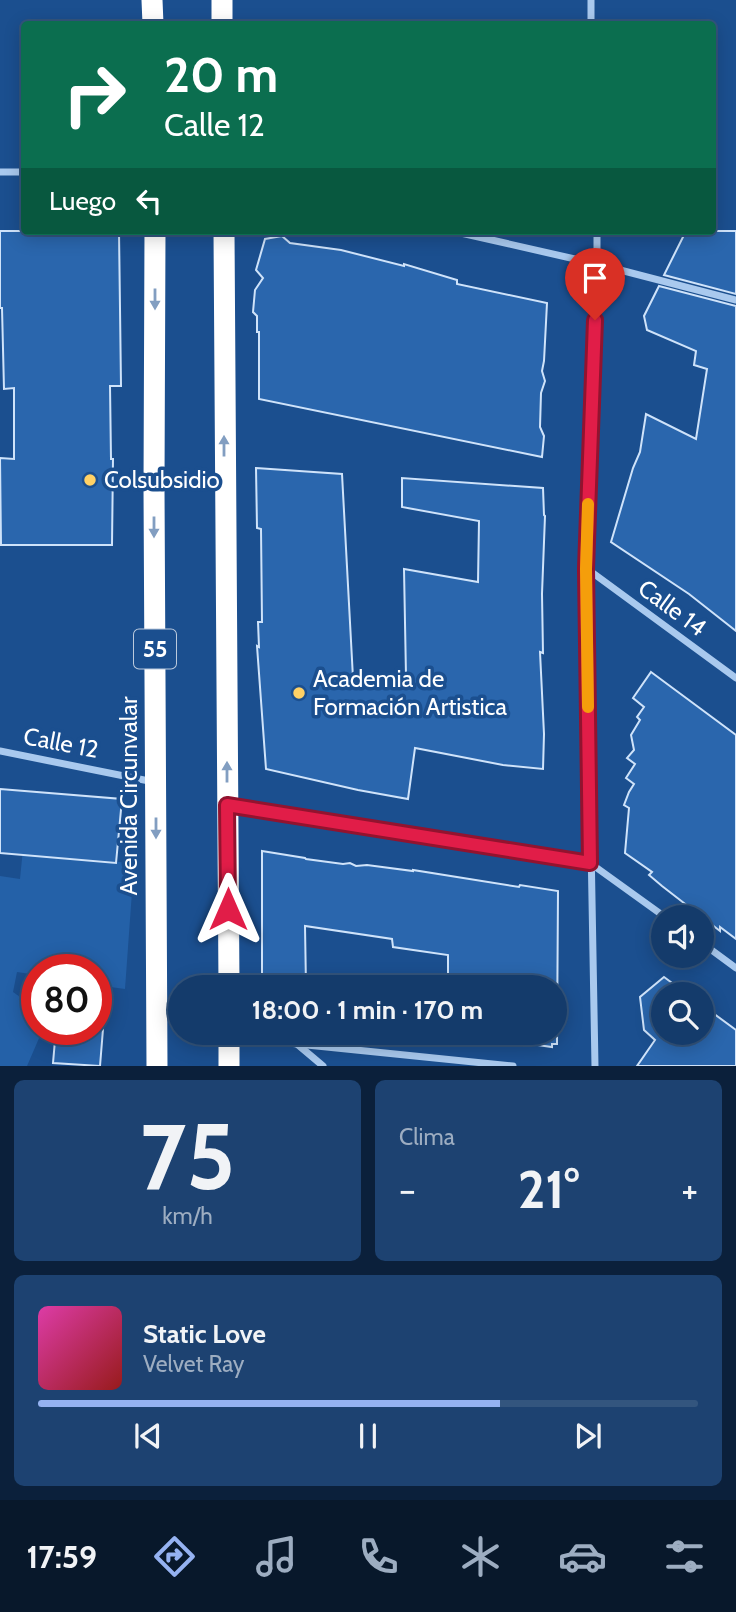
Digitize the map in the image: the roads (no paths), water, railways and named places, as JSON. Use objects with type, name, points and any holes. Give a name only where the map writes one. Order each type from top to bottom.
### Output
[{"type":"highway","points":[[152,0],[153,21]]},
{"type":"highway","points":[[222,0],[222,21]]},
{"type":"highway","name":"Avenida Circunvalar","points":[[155,235],[157,1066]]},
{"type":"highway","points":[[224,235],[229,975]]},
{"type":"highway","points":[[229,1045],[229,1066]]},
{"type":"street","points":[[591,0],[592,21]]},
{"type":"street","points":[[0,172],[21,172]]},
{"type":"street","points":[[470,235],[736,300]]},
{"type":"street","points":[[595,1066],[586,569],[597,235]]},
{"type":"street","name":"Calle 14","points":[[586,569],[736,678]]},
{"type":"street","name":"Calle 12","points":[[0,751],[155,782]]},
{"type":"street","points":[[227,805],[590,863],[651,907]]},
{"type":"street","points":[[714,952],[736,968]]},
{"type":"street","points":[[298,1045],[323,1066]]},
{"type":"street","points":[[307,1045],[513,1066]]},
{"type":"place","name":"Colsubsidio","points":[[90,480]]},
{"type":"place","name":"Academia de Formación Artistica","points":[[299,693]]}]
